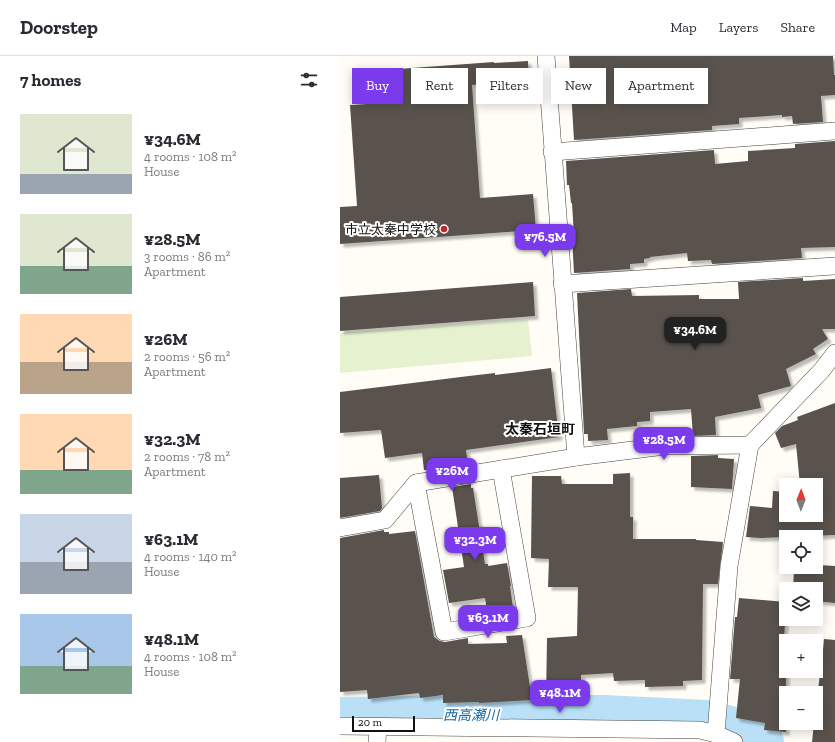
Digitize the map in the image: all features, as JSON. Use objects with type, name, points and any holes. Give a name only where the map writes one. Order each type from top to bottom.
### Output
[{"type":"street","points":[[546,56],[576,457]]},
{"type":"street","points":[[552,152],[835,131]]},
{"type":"street","points":[[562,284],[835,266]]},
{"type":"street","points":[[734,742],[717,725],[729,566],[750,446],[822,370],[835,353]]},
{"type":"street","points":[[340,528],[384,520],[416,483],[576,457],[665,446],[750,446]]},
{"type":"street","points":[[416,483],[444,632],[527,618],[501,469]]},
{"type":"street","points":[[340,726],[378,734],[700,730],[717,725]]},
{"type":"green space","points":[[528,320],[532,356],[340,373],[340,333]]},
{"type":"building","points":[[569,56],[833,56],[835,95],[821,96],[823,122],[793,124],[792,116],[782,117],[782,115],[739,118],[739,124],[712,126],[712,130],[574,140],[572,104],[606,104],[606,68],[570,68]]},
{"type":"building","points":[[528,61],[528,68],[476,68],[476,85],[472,85],[480,198],[533,194],[536,230],[340,244],[340,207],[357,206],[350,105],[403,104],[403,69],[411,68],[411,104],[468,104],[468,68],[412,68]]},
{"type":"building","points":[[835,141],[835,247],[801,248],[802,258],[712,264],[711,260],[688,261],[687,253],[650,257],[644,259],[644,263],[630,264],[630,269],[574,273],[572,203],[569,185],[567,185],[566,161],[714,150],[715,164],[748,161],[748,151],[795,148],[795,144]]},
{"type":"building","points":[[803,278],[803,281],[835,279],[835,329],[822,329],[828,339],[813,349],[816,354],[786,369],[791,386],[758,395],[761,408],[715,417],[716,435],[693,436],[691,409],[650,412],[650,421],[637,422],[637,426],[607,429],[608,440],[588,441],[588,434],[584,434],[577,293],[631,289],[632,296],[699,295],[699,299],[739,299],[738,282]]},
{"type":"building","points":[[533,282],[535,316],[340,331],[340,297]]},
{"type":"building","points":[[551,368],[559,437],[466,450],[468,464],[424,470],[422,453],[385,458],[381,430],[340,433],[340,392],[495,373],[495,375]]},
{"type":"building","points":[[835,403],[835,535],[823,535],[823,530],[779,530],[779,537],[746,537],[750,506],[772,508],[773,491],[779,491],[779,522],[823,522],[823,478],[799,478],[796,444],[781,448],[775,433],[782,426],[798,420],[797,417]]},
{"type":"building","points":[[718,455],[718,458],[734,459],[732,489],[691,487],[691,456]]},
{"type":"building","points":[[630,473],[630,517],[633,517],[633,539],[696,539],[723,542],[718,584],[703,584],[702,680],[683,681],[683,686],[645,687],[645,680],[614,681],[613,673],[581,675],[581,702],[559,702],[559,699],[546,699],[547,638],[577,636],[578,587],[548,587],[549,559],[531,558],[532,476],[561,476],[562,484],[613,484],[613,474]]},
{"type":"building","points":[[379,475],[382,508],[380,511],[340,518],[340,478]]},
{"type":"building","points":[[471,484],[471,488],[473,488],[485,564],[488,564],[488,566],[507,563],[513,608],[487,611],[485,598],[449,603],[443,570],[464,567],[452,487]]},
{"type":"building","points":[[384,530],[384,532],[389,532],[389,534],[415,531],[434,637],[445,642],[468,638],[468,644],[507,643],[506,636],[522,635],[532,700],[479,703],[443,703],[443,695],[420,698],[419,693],[368,699],[367,690],[340,692],[340,538]]},
{"type":"building","points":[[823,565],[835,566],[835,603],[823,602],[823,582],[793,582],[794,574],[823,574]]},
{"type":"building","points":[[739,598],[779,601],[779,626],[785,626],[784,634],[779,634],[779,678],[786,678],[786,686],[779,686],[779,730],[786,730],[786,732],[764,730],[765,723],[736,718],[740,679],[730,679],[735,617],[737,617]]},
{"type":"building","points":[[824,639],[835,640],[835,742],[812,742],[813,730],[823,730],[823,686],[818,686],[820,678],[823,678]]},
{"type":"waterway","name":"西高瀬川","points":[[340,716],[603,714],[707,719],[730,725],[765,742]]},
{"type":"place","name":"市立太秦中学校","points":[[444,229]]},
{"type":"district","name":"太秦石垣町","points":[[540,429]]}]
